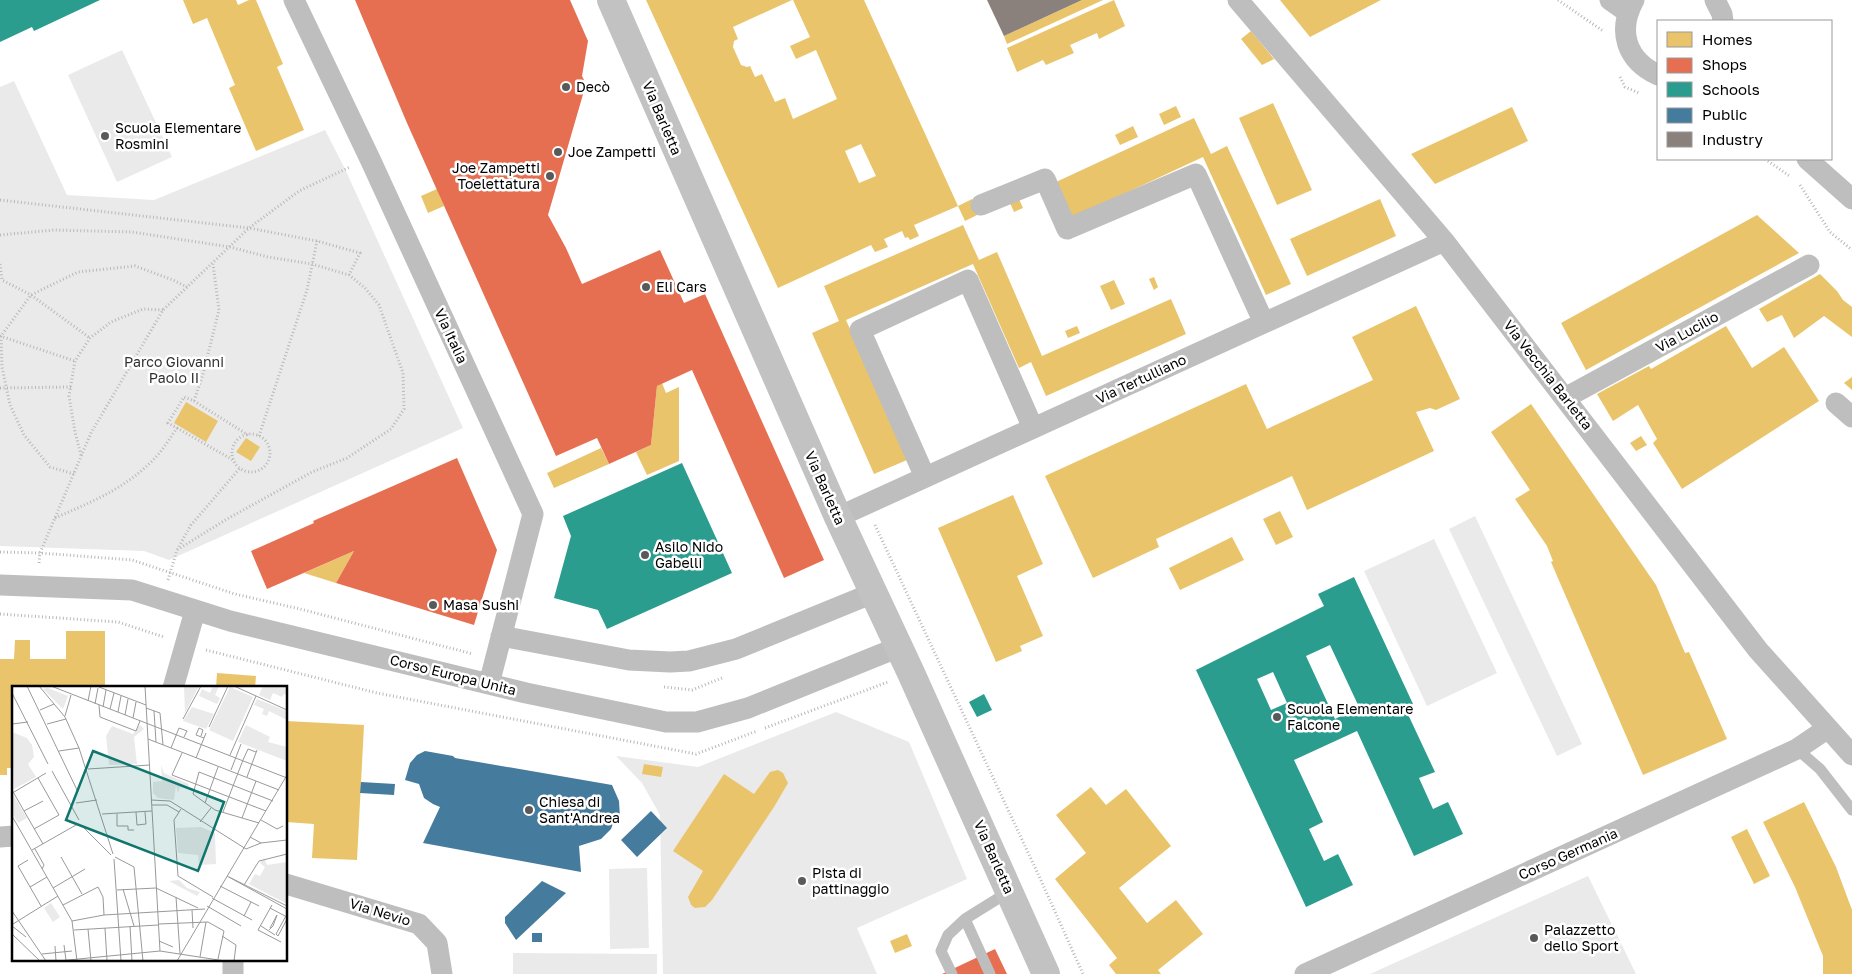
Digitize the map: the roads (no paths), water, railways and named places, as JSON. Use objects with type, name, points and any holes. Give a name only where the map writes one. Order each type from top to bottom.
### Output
[{"type":"main road","name":"Via Barletta","points":[[611,0],[838,517],[899,647],[1046,974]]},
{"type":"street","name":"Via Italia","points":[[294,0],[370,159],[533,514],[528,540],[489,684]]},
{"type":"street","name":"Via Vecchia Barletta","points":[[1238,0],[1444,241],[1758,650],[1852,755]]},
{"type":"street","points":[[1610,0],[1631,6],[1624,27],[1627,43],[1634,56],[1644,68],[1657,74]]},
{"type":"street","points":[[1715,0],[1723,20]]},
{"type":"street","points":[[1808,160],[1852,199]]},
{"type":"street","points":[[981,205],[1045,179],[1067,229],[1196,174],[1264,323]]},
{"type":"street","name":"Via Tertulliano","points":[[838,517],[1444,241]]},
{"type":"street","name":"Via Lucilio","points":[[1566,398],[1809,265]]},
{"type":"street","points":[[925,477],[860,330],[968,280],[1033,428]]},
{"type":"street","points":[[1836,403],[1852,417]]},
{"type":"street","name":"Corso Europa Unita","points":[[0,585],[132,590],[230,621],[489,684],[666,722],[696,722],[748,708],[899,647]]},
{"type":"street","points":[[501,636],[629,660],[689,661],[736,649],[873,593]]},
{"type":"street","points":[[174,686],[195,610]]},
{"type":"street","name":"Corso Germania","points":[[1305,974],[1797,750],[1828,728]]},
{"type":"street","name":"Via Nevio","points":[[288,885],[419,924],[436,943],[442,974]]},
{"type":"lane","points":[[1797,750],[1820,768],[1852,810]]},
{"type":"lane","points":[[952,974],[941,951],[948,935],[965,919],[1010,891]]},
{"type":"lane","points":[[965,919],[990,974]]},
{"type":"place","name":"Decò","points":[[566,87]]},
{"type":"place","name":"Scuola Elementare Rosmini","points":[[105,136]]},
{"type":"place","name":"Joe Zampetti","points":[[558,152]]},
{"type":"place","name":"Joe Zampetti Toelettatura","points":[[550,176]]},
{"type":"place","name":"Eli Cars","points":[[646,287]]},
{"type":"place","name":"Asilo Nido Gabelli","points":[[645,555]]},
{"type":"place","name":"Masa Sushi","points":[[433,605]]},
{"type":"place","name":"Scuola Elementare Falcone","points":[[1277,717]]},
{"type":"place","name":"Chiesa di Sant'Andrea","points":[[529,810]]},
{"type":"place","name":"Pista di pattinaggio","points":[[802,881]]},
{"type":"place","name":"Palazzetto dello Sport","points":[[1534,938]]},
{"type":"park label","name":"Parco Giovanni Paolo II","points":[[174,370]]}]
